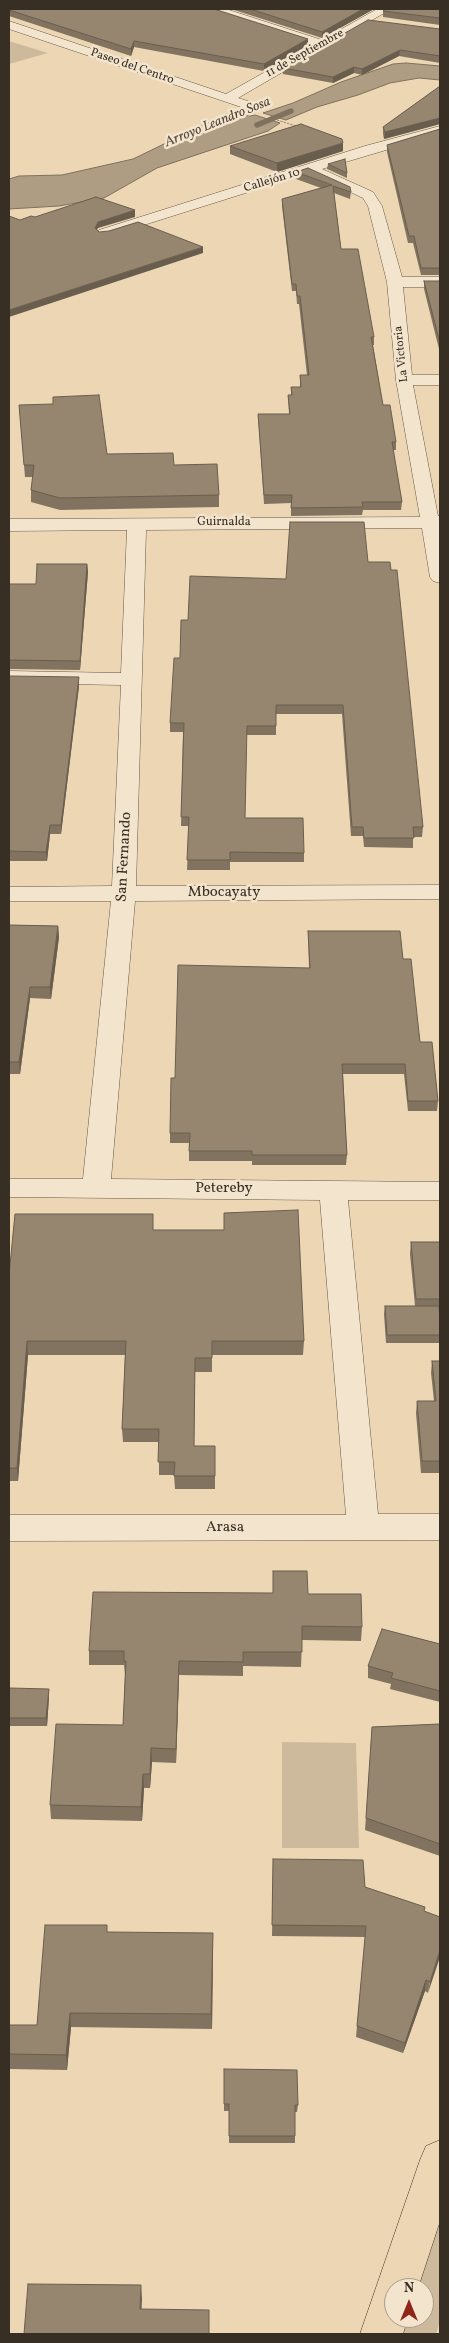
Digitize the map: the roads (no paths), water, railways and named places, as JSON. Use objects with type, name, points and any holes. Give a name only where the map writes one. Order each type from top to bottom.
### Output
[{"type":"main road","points":[[400,2278],[440,2160]]},
{"type":"street","points":[[215,9],[323,44]]},
{"type":"street","name":"11 de Septiembre","points":[[226,99],[385,9]]},
{"type":"street","points":[[365,20],[384,23]]},
{"type":"street","name":"Paseo del Centro","points":[[9,25],[256,108]]},
{"type":"street","name":"Callejón 10","points":[[104,233],[370,149],[440,130]]},
{"type":"street","name":"La Victoria","points":[[311,169],[368,195],[375,206],[395,282],[404,380],[435,522],[440,577]]},
{"type":"street","points":[[395,282],[440,282]]},
{"type":"street","points":[[404,380],[440,380]]},
{"type":"street","name":"Guirnalda","points":[[9,525],[137,524],[242,519],[435,522]]},
{"type":"street","name":"San Fernando","points":[[96,1189],[124,894],[137,524]]},
{"type":"street","points":[[9,677],[133,679]]},
{"type":"street","name":"Mbocayaty","points":[[9,894],[440,892]]},
{"type":"street","name":"Petereby","points":[[9,1188],[440,1191]]},
{"type":"street","points":[[334,1190],[363,1527]]},
{"type":"street","name":"Arasa","points":[[9,1528],[440,1527]]},
{"type":"water","points":[[406,63],[440,66],[440,80],[419,78],[390,83],[317,107],[286,120],[263,113],[293,103],[341,82],[393,64]]},
{"type":"water","points":[[238,113],[250,116],[255,115],[280,123],[268,131],[157,168],[104,198],[59,206],[9,209],[9,179],[19,176],[62,175],[133,159],[226,114]]},
{"type":"waterway","name":"Arroyo Leandro Sosa","points":[[257,125],[291,111]]}]
